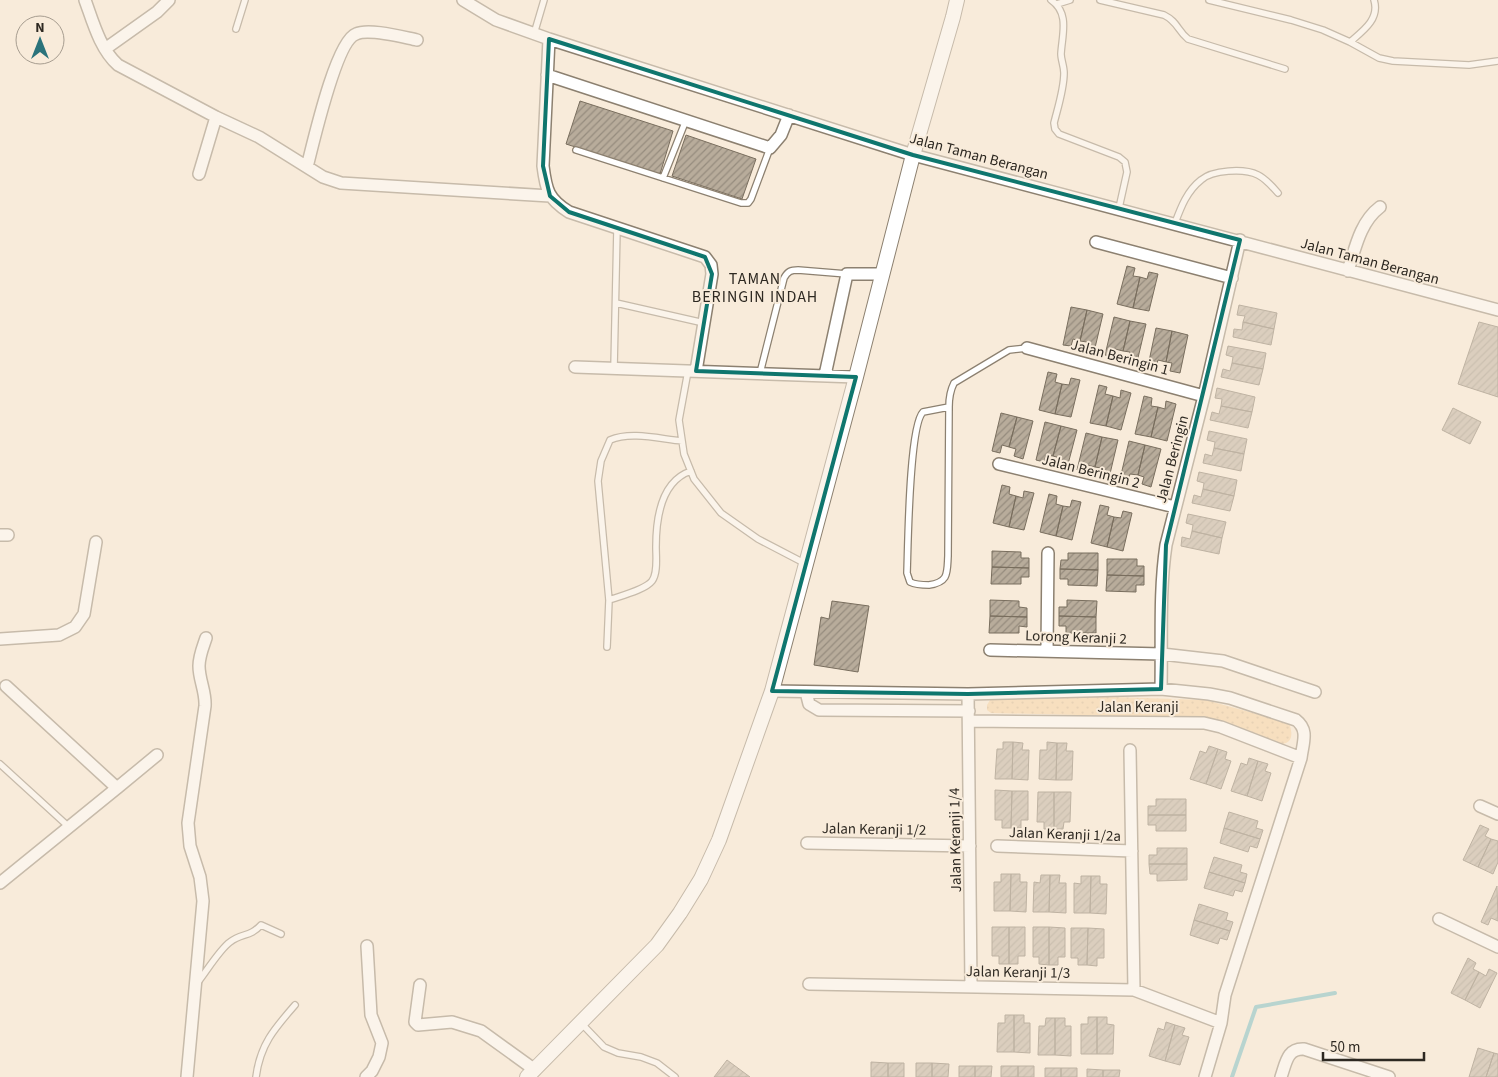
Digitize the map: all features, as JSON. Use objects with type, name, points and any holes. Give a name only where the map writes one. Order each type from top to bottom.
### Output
[{"type":"street","points":[[85,0],[105,49],[118,66],[259,137],[323,177],[341,183],[550,196]]},
{"type":"street","points":[[105,49],[157,12],[169,0]]},
{"type":"street","name":"Jalan Taman Berangan","points":[[463,0],[496,20],[534,34],[913,155],[1240,240],[1348,271],[1498,310]]},
{"type":"street","points":[[420,985],[414,1022],[418,1025],[452,1022],[481,1031],[531,1074],[657,945],[701,879],[720,840],[772,692],[913,155],[957,0]]},
{"type":"street","points":[[307,167],[328,84],[347,41],[354,34],[367,32],[417,40]]},
{"type":"street","points":[[549,39],[543,166],[545,183],[550,196],[557,205],[569,212],[705,257],[711,264],[712,274],[704,323],[692,371]]},
{"type":"street","points":[[547,75],[770,148],[781,135],[788,115]]},
{"type":"street","points":[[199,174],[216,117]]},
{"type":"street","points":[[1348,271],[1359,236],[1373,212],[1380,207]]},
{"type":"street","name":"Jalan Beringin","points":[[1161,689],[1162,567],[1240,240]]},
{"type":"street","points":[[1096,242],[1232,278]]},
{"type":"street","points":[[825,376],[847,274],[882,274]]},
{"type":"street","name":"Jalan Beringin 1","points":[[1027,348],[1204,396]]},
{"type":"street","points":[[575,367],[856,377]]},
{"type":"street","name":"Jalan Beringin 2","points":[[999,464],[1175,507]]},
{"type":"street","points":[[0,639],[59,635],[75,627],[84,614],[96,542]]},
{"type":"street","points":[[1047,650],[1048,553]]},
{"type":"street","points":[[187,1077],[203,901],[200,877],[190,846],[188,823],[205,706],[205,692],[199,658],[206,638]]},
{"type":"street","name":"Lorong Keranji 2","points":[[990,650],[1162,654],[1223,661],[1315,692]]},
{"type":"street","points":[[6,686],[117,788]]},
{"type":"street","points":[[772,692],[968,694],[1161,689],[1230,698],[1296,720],[1304,728],[1305,734],[1301,758],[1225,995],[1221,1023],[1204,1077]]},
{"type":"street","name":"Jalan Keranji","points":[[806,692],[809,704],[819,710],[1204,723],[1221,727],[1301,758]]},
{"type":"street","name":"Jalan Keranji 1/4","points":[[968,694],[971,986]]},
{"type":"street","points":[[1130,750],[1134,990]]},
{"type":"street","points":[[0,883],[157,755]]},
{"type":"street","points":[[1480,806],[1498,814]]},
{"type":"street","name":"Jalan Keranji 1/2","points":[[806,843],[970,846]]},
{"type":"street","name":"Jalan Keranji 1/2a","points":[[997,846],[1132,851]]},
{"type":"street","points":[[1439,919],[1498,947]]},
{"type":"street","points":[[366,1077],[380,1057],[382,1043],[371,1015],[367,946]]},
{"type":"street","name":"Jalan Keranji 1/3","points":[[809,984],[1134,990],[1221,1023]]},
{"type":"street","points":[[1281,1077],[1288,1055],[1298,1048],[1389,1077]]},
{"type":"lane","points":[[236,29],[244,0]]},
{"type":"lane","points":[[534,34],[544,0]]},
{"type":"lane","points":[[1051,0],[1057,4],[1063,17],[1064,32],[1061,59],[1064,75],[1054,123],[1055,128],[1059,134],[1119,157],[1125,162],[1127,172],[1119,208]]},
{"type":"lane","points":[[1057,4],[1070,0]]},
{"type":"lane","points":[[1100,0],[1164,15],[1173,19],[1182,34],[1188,39],[1286,69]]},
{"type":"lane","points":[[1209,0],[1291,20],[1323,30],[1379,58],[1393,61],[1469,65],[1498,60]]},
{"type":"lane","points":[[1350,42],[1368,27],[1374,17],[1376,6],[1374,0]]},
{"type":"lane","points":[[663,178],[686,120]]},
{"type":"lane","points":[[576,150],[741,203],[748,203],[770,148]]},
{"type":"lane","points":[[1175,223],[1183,201],[1190,190],[1202,178],[1212,174],[1226,171],[1245,171],[1257,174],[1267,181],[1278,193]]},
{"type":"lane","points":[[614,368],[617,229]]},
{"type":"lane","points":[[760,373],[784,278],[787,273],[791,270],[798,270],[847,274]]},
{"type":"lane","points":[[616,303],[704,323]]},
{"type":"lane","points":[[949,407],[923,412],[920,415],[915,435],[910,500],[908,573],[908,579],[914,584],[939,584],[945,579],[947,572],[949,407],[949,397],[954,383],[1009,350],[1027,348]]},
{"type":"lane","points":[[692,371],[679,420],[684,454],[694,479],[722,513],[758,539],[806,564]]},
{"type":"lane","points":[[607,647],[609,600],[598,481],[601,461],[610,440],[618,437],[634,436],[682,441]]},
{"type":"lane","points":[[609,600],[647,586],[653,580],[655,572],[656,529],[665,494],[678,478],[691,471]]},
{"type":"lane","points":[[0,764],[69,827]]},
{"type":"lane","points":[[195,986],[229,942],[240,936],[254,933],[261,925],[281,934]]},
{"type":"lane","points":[[256,1077],[264,1045],[295,1005]]},
{"type":"lane","points":[[581,1023],[604,1047],[618,1053],[641,1057],[657,1063],[675,1077]]},
{"type":"highlighted area","points":[[549,39],[913,155],[1240,240],[1166,545],[1161,689],[968,694],[772,691],[856,377],[696,371],[712,274],[705,257],[569,212],[550,196],[543,166]]},
{"type":"shaded area","points":[[1081,696],[1206,700],[1289,723],[1291,739],[1283,744],[1203,718],[991,713],[987,710],[990,700]]},
{"type":"building","points":[[580,101],[673,131],[660,174],[566,144]]},
{"type":"building","points":[[686,135],[756,159],[742,199],[672,176]]},
{"type":"building","points":[[1127,266],[1135,268],[1133,276],[1140,277],[1133,308],[1117,304]]},
{"type":"building","points":[[1149,272],[1158,274],[1149,311],[1133,308],[1140,277],[1147,279]]},
{"type":"building","points":[[1239,305],[1277,313],[1274,329],[1243,322],[1245,316],[1237,315]]},
{"type":"building","points":[[1071,307],[1087,310],[1080,341],[1073,339],[1071,346],[1063,345]]},
{"type":"building","points":[[1087,310],[1103,314],[1094,352],[1085,350],[1087,342],[1080,341]]},
{"type":"building","points":[[1114,317],[1130,321],[1123,351],[1115,349],[1114,357],[1105,355]]},
{"type":"building","points":[[1130,321],[1146,324],[1137,362],[1128,360],[1130,352],[1123,351]]},
{"type":"building","points":[[1243,322],[1274,329],[1271,345],[1233,337],[1234,329],[1242,330]]},
{"type":"building","points":[[1479,322],[1498,327],[1498,397],[1458,384]]},
{"type":"building","points":[[1156,328],[1172,331],[1166,362],[1158,360],[1156,367],[1148,366]]},
{"type":"building","points":[[1172,331],[1188,335],[1180,373],[1170,371],[1172,363],[1166,362]]},
{"type":"building","points":[[1228,346],[1266,353],[1263,369],[1232,363],[1233,357],[1226,355]]},
{"type":"building","points":[[1232,363],[1263,369],[1259,385],[1221,377],[1223,369],[1230,371]]},
{"type":"building","points":[[1048,372],[1057,374],[1055,382],[1062,384],[1055,414],[1039,410]]},
{"type":"building","points":[[1071,378],[1080,380],[1071,417],[1055,414],[1062,384],[1069,385]]},
{"type":"building","points":[[1099,385],[1107,387],[1105,394],[1113,396],[1106,426],[1090,423]]},
{"type":"building","points":[[1217,388],[1255,397],[1252,412],[1221,406],[1222,399],[1215,398]]},
{"type":"building","points":[[1121,390],[1131,393],[1121,430],[1106,426],[1113,396],[1120,398]]},
{"type":"building","points":[[1144,396],[1152,398],[1151,406],[1158,407],[1151,437],[1135,434]]},
{"type":"building","points":[[1166,401],[1176,404],[1167,441],[1151,437],[1158,407],[1165,409]]},
{"type":"building","points":[[1221,406],[1252,412],[1248,428],[1210,420],[1212,412],[1219,414]]},
{"type":"building","points":[[1453,408],[1481,422],[1470,444],[1442,430]]},
{"type":"building","points":[[1001,413],[1017,417],[1009,447],[1002,445],[1000,453],[992,451]]},
{"type":"building","points":[[1017,417],[1033,421],[1023,459],[1014,456],[1016,449],[1009,447]]},
{"type":"building","points":[[1045,422],[1061,426],[1053,456],[1046,455],[1044,462],[1036,460]]},
{"type":"building","points":[[1061,426],[1077,430],[1067,468],[1058,465],[1060,458],[1053,456]]},
{"type":"building","points":[[1209,431],[1247,439],[1244,454],[1214,448],[1215,442],[1207,440]]},
{"type":"building","points":[[1086,433],[1102,437],[1095,467],[1087,465],[1085,472],[1077,470]]},
{"type":"building","points":[[1102,437],[1118,440],[1109,478],[1099,476],[1101,468],[1095,467]]},
{"type":"building","points":[[1129,441],[1145,445],[1138,475],[1130,474],[1128,481],[1120,479]]},
{"type":"building","points":[[1145,445],[1161,449],[1151,487],[1142,484],[1144,477],[1138,475]]},
{"type":"building","points":[[1214,448],[1244,454],[1241,471],[1203,463],[1205,454],[1212,456]]},
{"type":"building","points":[[1199,472],[1237,480],[1234,496],[1203,489],[1204,483],[1197,481]]},
{"type":"building","points":[[1002,485],[1010,487],[1009,494],[1016,496],[1009,527],[993,523]]},
{"type":"building","points":[[1203,489],[1234,496],[1230,511],[1192,503],[1194,495],[1201,497]]},
{"type":"building","points":[[1024,491],[1034,493],[1024,530],[1009,527],[1016,496],[1023,498]]},
{"type":"building","points":[[1049,494],[1057,496],[1056,504],[1063,506],[1056,536],[1040,532]]},
{"type":"building","points":[[1072,500],[1081,502],[1072,540],[1056,536],[1063,506],[1070,507]]},
{"type":"building","points":[[1100,505],[1109,507],[1107,515],[1114,517],[1107,547],[1091,543]]},
{"type":"building","points":[[1123,511],[1132,513],[1123,551],[1107,547],[1114,517],[1121,518]]},
{"type":"building","points":[[1188,514],[1226,522],[1222,538],[1192,531],[1193,525],[1186,523]]},
{"type":"building","points":[[1192,531],[1222,538],[1219,554],[1181,546],[1182,537],[1190,539]]},
{"type":"building","points":[[992,551],[1021,552],[1021,558],[1029,558],[1029,568],[992,567]]},
{"type":"building","points":[[1068,553],[1098,553],[1098,570],[1060,569],[1061,560],[1068,560]]},
{"type":"building","points":[[1107,559],[1137,559],[1137,566],[1144,566],[1144,576],[1107,575]]},
{"type":"building","points":[[992,567],[1029,568],[1029,577],[1021,577],[1021,584],[991,584]]},
{"type":"building","points":[[1060,569],[1098,570],[1097,586],[1068,585],[1068,579],[1060,579]]},
{"type":"building","points":[[1107,575],[1144,576],[1144,585],[1136,585],[1136,592],[1106,591]]},
{"type":"building","points":[[990,600],[1019,601],[1019,607],[1027,608],[1027,617],[990,616]]},
{"type":"building","points":[[1067,600],[1097,601],[1096,617],[1059,616],[1059,607],[1067,607]]},
{"type":"building","points":[[832,601],[869,606],[858,672],[814,665],[821,617],[829,619]]},
{"type":"building","points":[[990,616],[1027,617],[1027,627],[1019,626],[1019,633],[989,633]]},
{"type":"building","points":[[1059,616],[1096,617],[1096,633],[1066,633],[1066,626],[1059,626]]},
{"type":"building","points":[[1003,742],[1013,742],[1012,779],[995,779],[997,749],[1003,749]]},
{"type":"building","points":[[1013,742],[1023,743],[1022,750],[1029,750],[1028,780],[1012,779]]},
{"type":"building","points":[[1047,742],[1057,743],[1056,780],[1039,779],[1040,750],[1047,750]]},
{"type":"building","points":[[1057,743],[1067,743],[1066,751],[1073,751],[1072,780],[1056,780]]},
{"type":"building","points":[[1209,746],[1218,749],[1206,784],[1190,779],[1200,751],[1206,753]]},
{"type":"building","points":[[1218,749],[1227,752],[1225,759],[1231,761],[1221,789],[1206,784]]},
{"type":"building","points":[[1249,758],[1258,761],[1247,796],[1231,791],[1241,763],[1247,765]]},
{"type":"building","points":[[1258,761],[1268,764],[1265,771],[1271,773],[1262,801],[1247,796]]},
{"type":"building","points":[[995,790],[1012,791],[1011,828],[1002,828],[1002,820],[995,820]]},
{"type":"building","points":[[1012,791],[1028,791],[1028,820],[1021,820],[1021,828],[1011,828]]},
{"type":"building","points":[[1038,792],[1054,792],[1054,829],[1044,829],[1044,822],[1037,822]]},
{"type":"building","points":[[1054,792],[1071,792],[1070,822],[1064,822],[1063,829],[1054,829]]},
{"type":"building","points":[[1156,799],[1186,799],[1186,815],[1148,815],[1148,806],[1156,806]]},
{"type":"building","points":[[1229,812],[1258,821],[1256,828],[1263,830],[1260,839],[1224,828]]},
{"type":"building","points":[[1148,815],[1186,815],[1186,831],[1156,831],[1156,825],[1148,825]]},
{"type":"building","points":[[1480,825],[1489,829],[1485,836],[1491,839],[1478,867],[1463,860]]},
{"type":"building","points":[[1224,828],[1260,839],[1257,848],[1250,846],[1248,852],[1220,843]]},
{"type":"building","points":[[1491,839],[1498,841],[1498,862],[1493,874],[1478,867]]},
{"type":"building","points":[[1157,848],[1187,848],[1187,864],[1149,864],[1149,855],[1157,855]]},
{"type":"building","points":[[1214,857],[1242,865],[1240,872],[1247,874],[1245,883],[1209,872]]},
{"type":"building","points":[[1149,864],[1187,864],[1187,880],[1157,881],[1157,874],[1150,874]]},
{"type":"building","points":[[1209,872],[1245,883],[1242,892],[1235,890],[1233,896],[1204,888]]},
{"type":"building","points":[[1001,874],[1011,874],[1010,911],[994,911],[994,882],[1001,882]]},
{"type":"building","points":[[1011,874],[1020,874],[1020,882],[1027,882],[1026,912],[1010,911]]},
{"type":"building","points":[[1041,875],[1050,875],[1049,912],[1033,912],[1034,882],[1040,883]]},
{"type":"building","points":[[1050,875],[1060,875],[1059,883],[1066,883],[1066,913],[1049,912]]},
{"type":"building","points":[[1081,876],[1091,876],[1090,913],[1074,913],[1074,883],[1081,884]]},
{"type":"building","points":[[1091,876],[1100,876],[1100,884],[1107,884],[1106,914],[1090,913]]},
{"type":"building","points":[[1497,886],[1498,921],[1491,918],[1488,925],[1481,922]]},
{"type":"building","points":[[1199,904],[1228,913],[1226,920],[1233,922],[1230,931],[1194,920]]},
{"type":"building","points":[[1194,920],[1230,931],[1227,940],[1220,938],[1218,944],[1190,935]]},
{"type":"building","points":[[992,927],[1009,927],[1009,964],[999,964],[999,956],[992,956]]},
{"type":"building","points":[[1009,927],[1025,927],[1025,956],[1018,956],[1018,964],[1009,964]]},
{"type":"building","points":[[1033,927],[1049,927],[1049,965],[1039,964],[1039,957],[1033,957]]},
{"type":"building","points":[[1049,927],[1065,928],[1065,957],[1058,957],[1058,965],[1049,965]]},
{"type":"building","points":[[1071,928],[1088,928],[1087,965],[1078,965],[1078,958],[1071,958]]},
{"type":"building","points":[[1088,928],[1104,929],[1104,958],[1097,958],[1097,966],[1087,965]]},
{"type":"building","points":[[1468,958],[1476,963],[1473,969],[1479,972],[1465,1000],[1451,993]]},
{"type":"building","points":[[1489,969],[1497,973],[1480,1008],[1465,1000],[1479,972],[1486,976]]},
{"type":"building","points":[[1005,1015],[1014,1015],[1014,1052],[997,1052],[998,1023],[1005,1023]]},
{"type":"building","points":[[1014,1015],[1024,1015],[1024,1023],[1030,1023],[1030,1053],[1014,1052]]},
{"type":"building","points":[[1088,1017],[1097,1017],[1097,1054],[1081,1054],[1081,1024],[1088,1024]]},
{"type":"building","points":[[1097,1017],[1107,1017],[1107,1024],[1114,1025],[1113,1054],[1097,1054]]},
{"type":"building","points":[[1046,1018],[1055,1018],[1055,1055],[1038,1055],[1039,1026],[1045,1026]]},
{"type":"building","points":[[1055,1018],[1065,1018],[1065,1026],[1071,1026],[1071,1056],[1055,1055]]},
{"type":"building","points":[[1166,1022],[1175,1025],[1165,1061],[1149,1056],[1158,1028],[1164,1030]]},
{"type":"building","points":[[1175,1025],[1185,1028],[1182,1035],[1189,1037],[1180,1065],[1165,1061]]},
{"type":"building","points":[[1478,1048],[1494,1053],[1486,1077],[1469,1077]]},
{"type":"building","points":[[1494,1053],[1498,1054],[1498,1077],[1486,1077]]},
{"type":"building","points":[[727,1060],[750,1077],[714,1077]]},
{"type":"building","points":[[871,1062],[888,1063],[888,1077],[871,1077]]},
{"type":"building","points":[[888,1063],[904,1063],[904,1077],[888,1077]]},
{"type":"building","points":[[916,1063],[932,1063],[932,1077],[916,1077]]},
{"type":"building","points":[[932,1063],[949,1064],[948,1077],[932,1077]]},
{"type":"building","points":[[959,1066],[975,1066],[975,1077],[959,1077]]},
{"type":"building","points":[[975,1066],[992,1066],[991,1077],[975,1077]]},
{"type":"building","points":[[1001,1066],[1018,1066],[1018,1077],[1001,1077]]},
{"type":"building","points":[[1018,1066],[1034,1066],[1034,1077],[1018,1077]]},
{"type":"building","points":[[1045,1068],[1061,1068],[1061,1077],[1045,1077]]},
{"type":"building","points":[[1061,1068],[1077,1068],[1077,1077],[1061,1077]]},
{"type":"building","points":[[1087,1069],[1103,1070],[1103,1077],[1087,1077]]},
{"type":"building","points":[[1103,1070],[1120,1070],[1119,1077],[1103,1077]]},
{"type":"waterway","points":[[1232,1077],[1256,1007],[1335,993]]},
{"type":"district","name":"TAMAN BERINGIN INDAH","points":[[755,287]]}]
